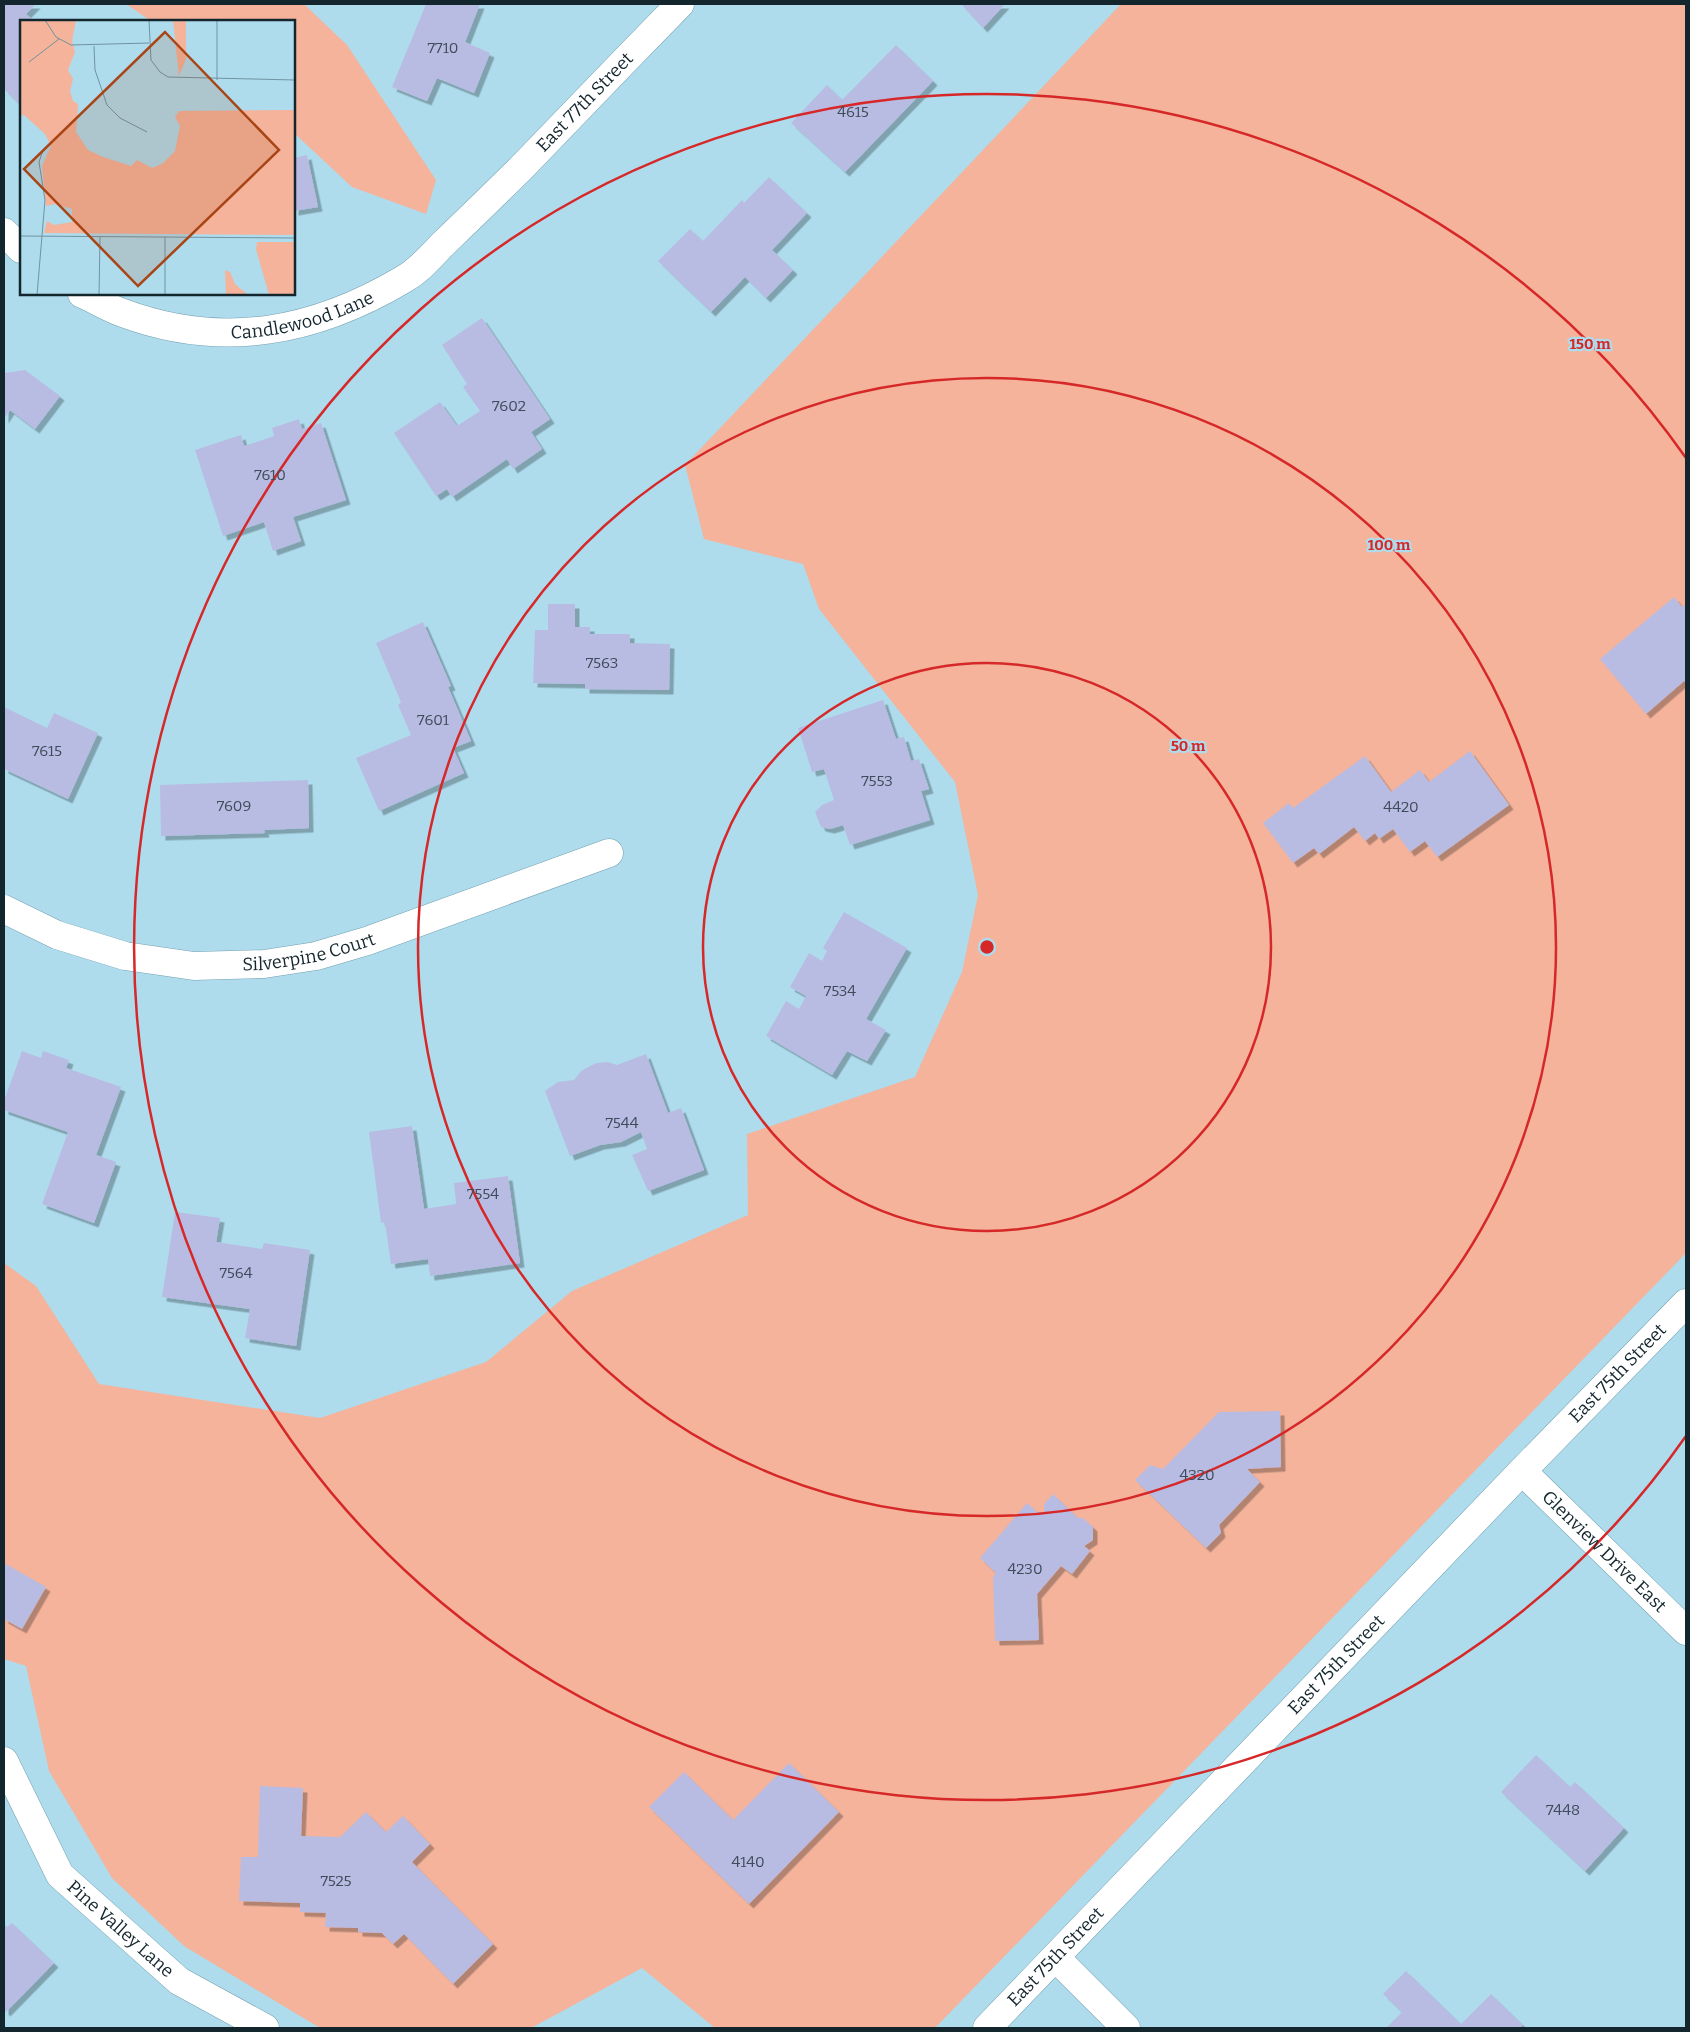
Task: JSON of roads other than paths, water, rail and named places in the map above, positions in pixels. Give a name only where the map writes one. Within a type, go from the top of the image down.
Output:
[{"type":"street","name":"East 77th Street","points":[[491,199],[680,4]]},
{"type":"street","name":"Candlewood Lane","points":[[84,295],[123,313],[156,324],[208,333],[260,332],[294,326],[360,304],[405,279],[491,199]]},
{"type":"street","points":[[4,232],[20,248]]},
{"type":"street","name":"Silverpine Court","points":[[4,909],[57,935],[125,956],[194,966],[264,964],[316,956],[367,941],[609,854]]},
{"type":"street","name":"East 75th Street","points":[[987,2028],[1686,1303]]},
{"type":"street","name":"Glenview Drive East","points":[[1522,1471],[1686,1631]]},
{"type":"street","name":"Pine Valley Lane","points":[[4,1761],[60,1875],[179,1981],[265,2028]]},
{"type":"street","points":[[1056,1958],[1126,2028]]}]
